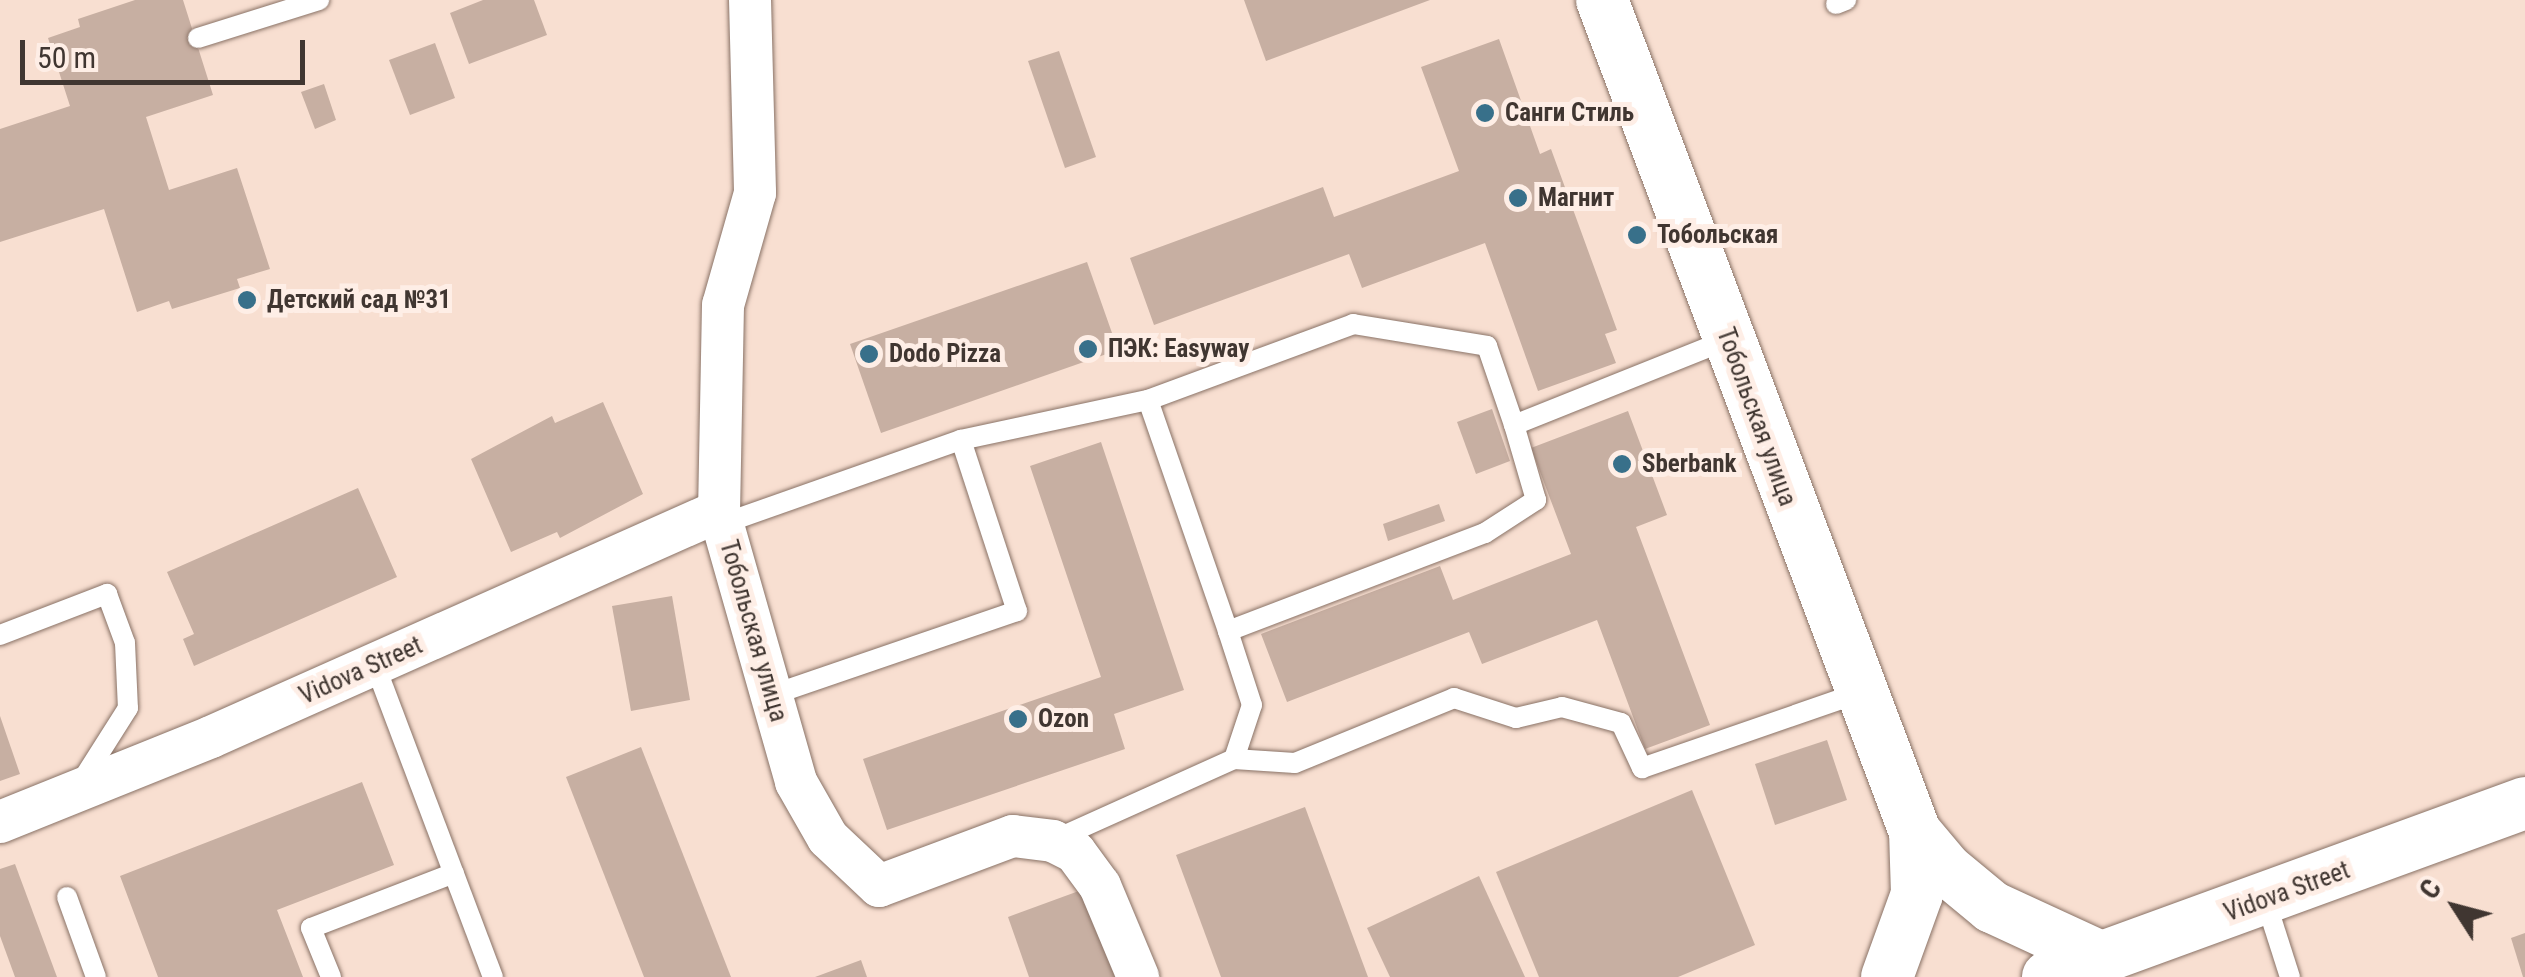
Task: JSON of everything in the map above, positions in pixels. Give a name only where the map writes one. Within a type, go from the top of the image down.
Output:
[{"type":"street","name":"Тобольская улица","points":[[750,0],[754,193],[723,305],[720,517],[796,782],[828,838],[879,886],[1013,836],[1053,841]]},
{"type":"street","name":"Тобольская улица","points":[[1602,0],[1859,693],[1915,832],[1946,869],[1992,907],[2100,957]]},
{"type":"street","name":"Vidova Street","points":[[0,822],[720,517]]},
{"type":"street","name":"Vidova Street","points":[[2048,977],[2266,902],[2525,803]]},
{"type":"street","name":"Тобольская улица","points":[[1887,977],[1918,894],[1915,832]]},
{"type":"street","points":[[1053,841],[1075,852],[1100,886],[1138,977]]},
{"type":"lane","points":[[198,38],[310,1]]},
{"type":"lane","points":[[720,517],[961,440],[1148,400],[1353,324],[1486,346],[1536,500],[1485,533],[1228,632]]},
{"type":"lane","points":[[1514,424],[1727,340]]},
{"type":"lane","points":[[1148,400],[1252,706],[1234,759]]},
{"type":"lane","points":[[772,695],[1017,611],[961,440]]},
{"type":"lane","points":[[0,635],[107,594],[125,643],[128,708],[74,792]]},
{"type":"lane","points":[[375,665],[493,977]]},
{"type":"lane","points":[[1053,841],[1234,759],[1295,763],[1454,698],[1516,718],[1562,707],[1620,723],[1642,768],[1859,693]]},
{"type":"lane","points":[[331,977],[312,928],[454,873]]},
{"type":"lane","points":[[68,897],[96,977]]},
{"type":"lane","points":[[2266,902],[2290,977]]},
{"type":"building","points":[[135,0],[183,0],[213,95],[146,117],[169,190],[237,168],[270,269],[237,279],[240,288],[172,309],[169,301],[137,312],[104,209],[0,242],[0,129],[70,106],[48,38],[80,27],[78,19]]},
{"type":"building","points":[[483,0],[534,0],[547,35],[469,64],[450,13]]},
{"type":"building","points":[[1244,0],[1430,0],[1266,61]]},
{"type":"building","points":[[1499,39],[1540,154],[1551,149],[1617,330],[1605,334],[1616,363],[1538,391],[1485,243],[1362,288],[1349,254],[1154,325],[1130,258],[1323,187],[1334,217],[1459,171],[1421,67]]},
{"type":"building","points":[[435,43],[455,98],[410,115],[389,60]]},
{"type":"building","points":[[1059,51],[1096,157],[1065,168],[1028,61]]},
{"type":"building","points":[[324,84],[336,120],[315,129],[301,92]]},
{"type":"building","points":[[1087,262],[1118,350],[881,433],[850,344]]},
{"type":"building","points":[[603,402],[643,494],[560,538],[557,532],[511,552],[471,459],[552,416],[555,423]]},
{"type":"building","points":[[1492,409],[1510,461],[1476,474],[1457,422]]},
{"type":"building","points":[[1628,411],[1667,515],[1636,527],[1710,725],[1645,749],[1597,620],[1482,664],[1469,632],[1287,702],[1261,634],[1440,566],[1453,600],[1571,554],[1531,448]]},
{"type":"building","points":[[1101,442],[1184,690],[1114,714],[1125,749],[887,830],[863,759],[1101,677],[1030,466]]},
{"type":"building","points":[[358,488],[397,577],[194,666],[183,639],[194,634],[167,572]]},
{"type":"building","points":[[1439,504],[1445,521],[1388,541],[1383,524]]},
{"type":"building","points":[[672,596],[690,700],[631,711],[612,606]]},
{"type":"building","points":[[0,716],[20,774],[0,781]]},
{"type":"building","points":[[1827,740],[1847,800],[1775,825],[1755,764]]},
{"type":"building","points":[[641,747],[731,977],[644,977],[566,777]]},
{"type":"building","points":[[362,782],[394,865],[277,910],[303,977],[158,977],[120,876]]},
{"type":"building","points":[[1692,790],[1755,945],[1678,977],[1539,977],[1496,872]]},
{"type":"building","points":[[1305,807],[1368,977],[1221,977],[1176,855]]},
{"type":"building","points":[[15,864],[57,977],[15,977],[0,936],[0,869]]},
{"type":"building","points":[[1479,876],[1525,977],[1390,977],[1367,928]]},
{"type":"building","points":[[1087,888],[1119,977],[1029,977],[1008,917]]},
{"type":"building","points":[[2525,933],[2525,977],[2523,977],[2511,938]]},
{"type":"building","points":[[861,960],[867,977],[815,977]]},
{"type":"place","name":"Санги Стиль","points":[[1485,113]]},
{"type":"place","name":"Магнит","points":[[1518,198]]},
{"type":"place","name":"Тобольская","points":[[1637,235]]},
{"type":"place","name":"Детский сад №31","points":[[247,300]]},
{"type":"place","name":"ПЭК: Easyway","points":[[1088,349]]},
{"type":"place","name":"Dodo Pizza","points":[[869,354]]},
{"type":"place","name":"Sberbank","points":[[1622,464]]},
{"type":"place","name":"Ozon","points":[[1018,719]]}]
